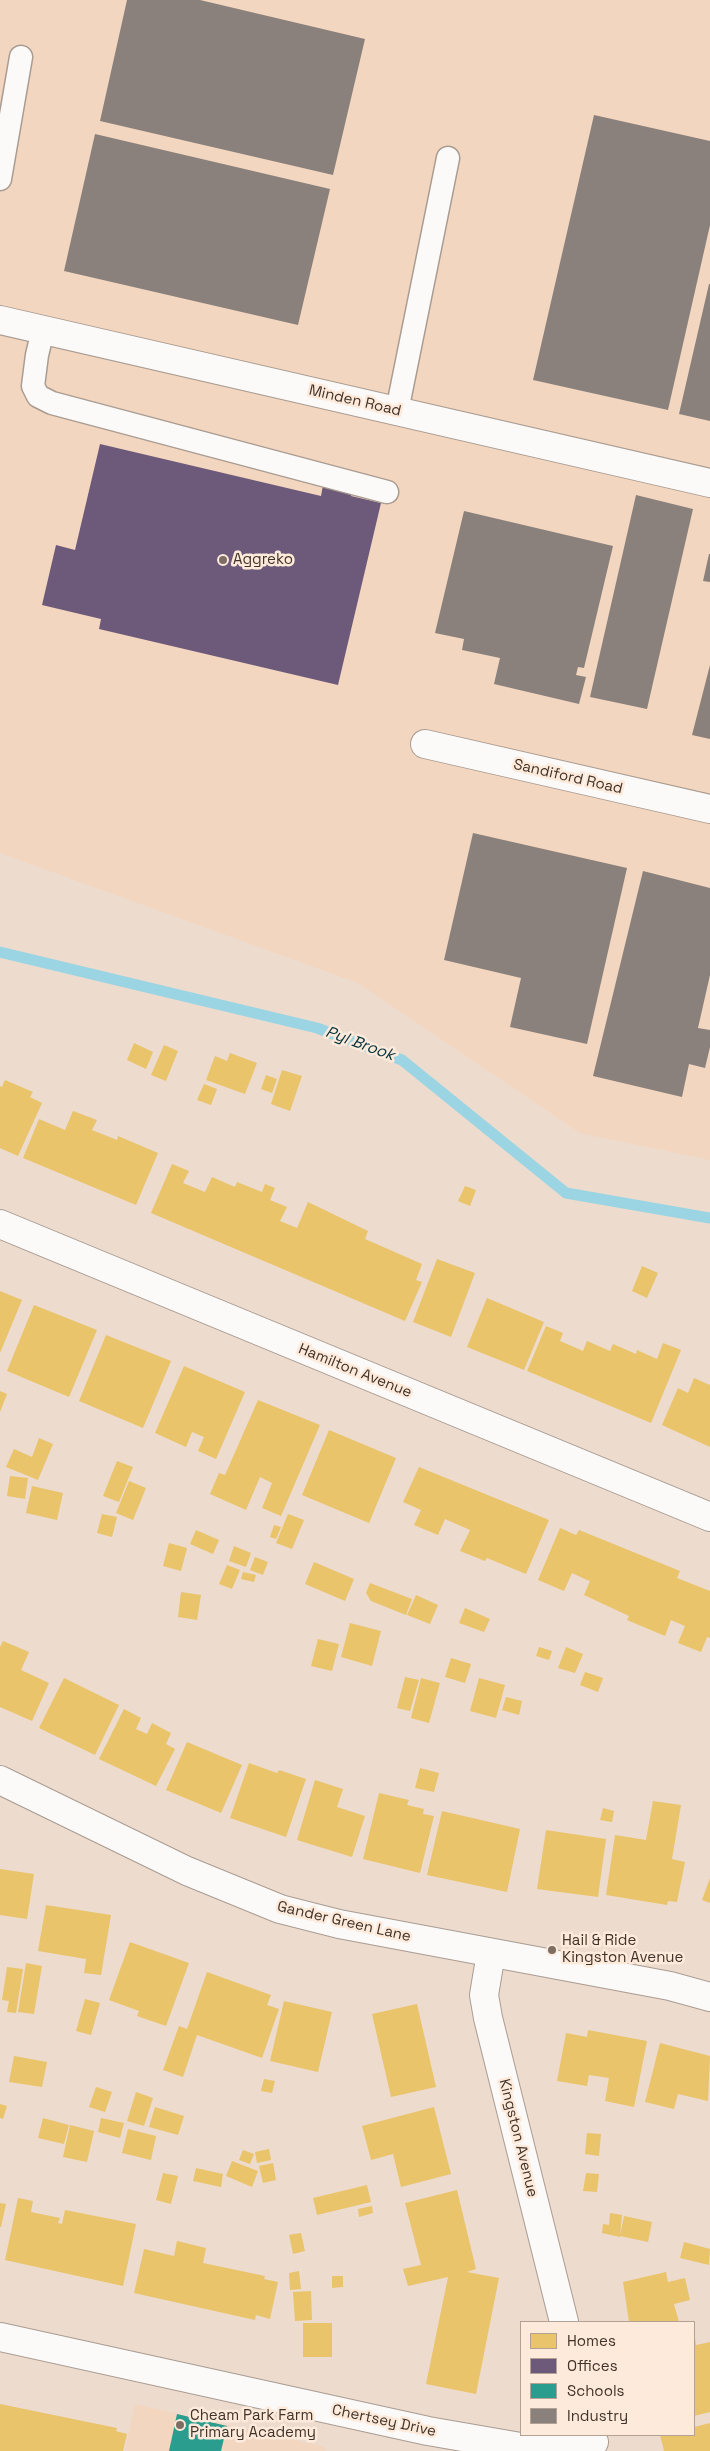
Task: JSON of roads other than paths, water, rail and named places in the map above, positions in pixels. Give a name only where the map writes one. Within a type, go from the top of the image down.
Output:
[{"type":"street","name":"Minden Road","points":[[0,320],[710,483]]},
{"type":"street","name":"Sandiford Road","points":[[425,744],[710,809]]},
{"type":"street","name":"Hamilton Avenue","points":[[0,1224],[710,1517]]},
{"type":"street","name":"Gander Green Lane","points":[[0,1780],[187,1871],[280,1909],[339,1924],[670,1986],[710,1997]]},
{"type":"street","name":"Kingston Avenue","points":[[491,1953],[484,1995],[488,2018],[564,2321]]},
{"type":"street","name":"Chertsey Drive","points":[[0,2337],[437,2432],[532,2449],[567,2450],[594,2443]]},
{"type":"lane","points":[[0,179],[20,57]]},
{"type":"lane","points":[[397,411],[448,158]]},
{"type":"lane","points":[[43,330],[32,386],[38,396],[52,403],[387,492]]},
{"type":"waterway","name":"Pyl Brook","points":[[0,952],[317,1028],[402,1060],[566,1193],[710,1218]]},
{"type":"place","name":"Aggreko","points":[[223,560]]},
{"type":"place","name":"Hail & Ride Kingston Avenue","points":[[552,1950]]},
{"type":"place","name":"Cheam Park Farm Primary Academy","points":[[180,2425]]}]
